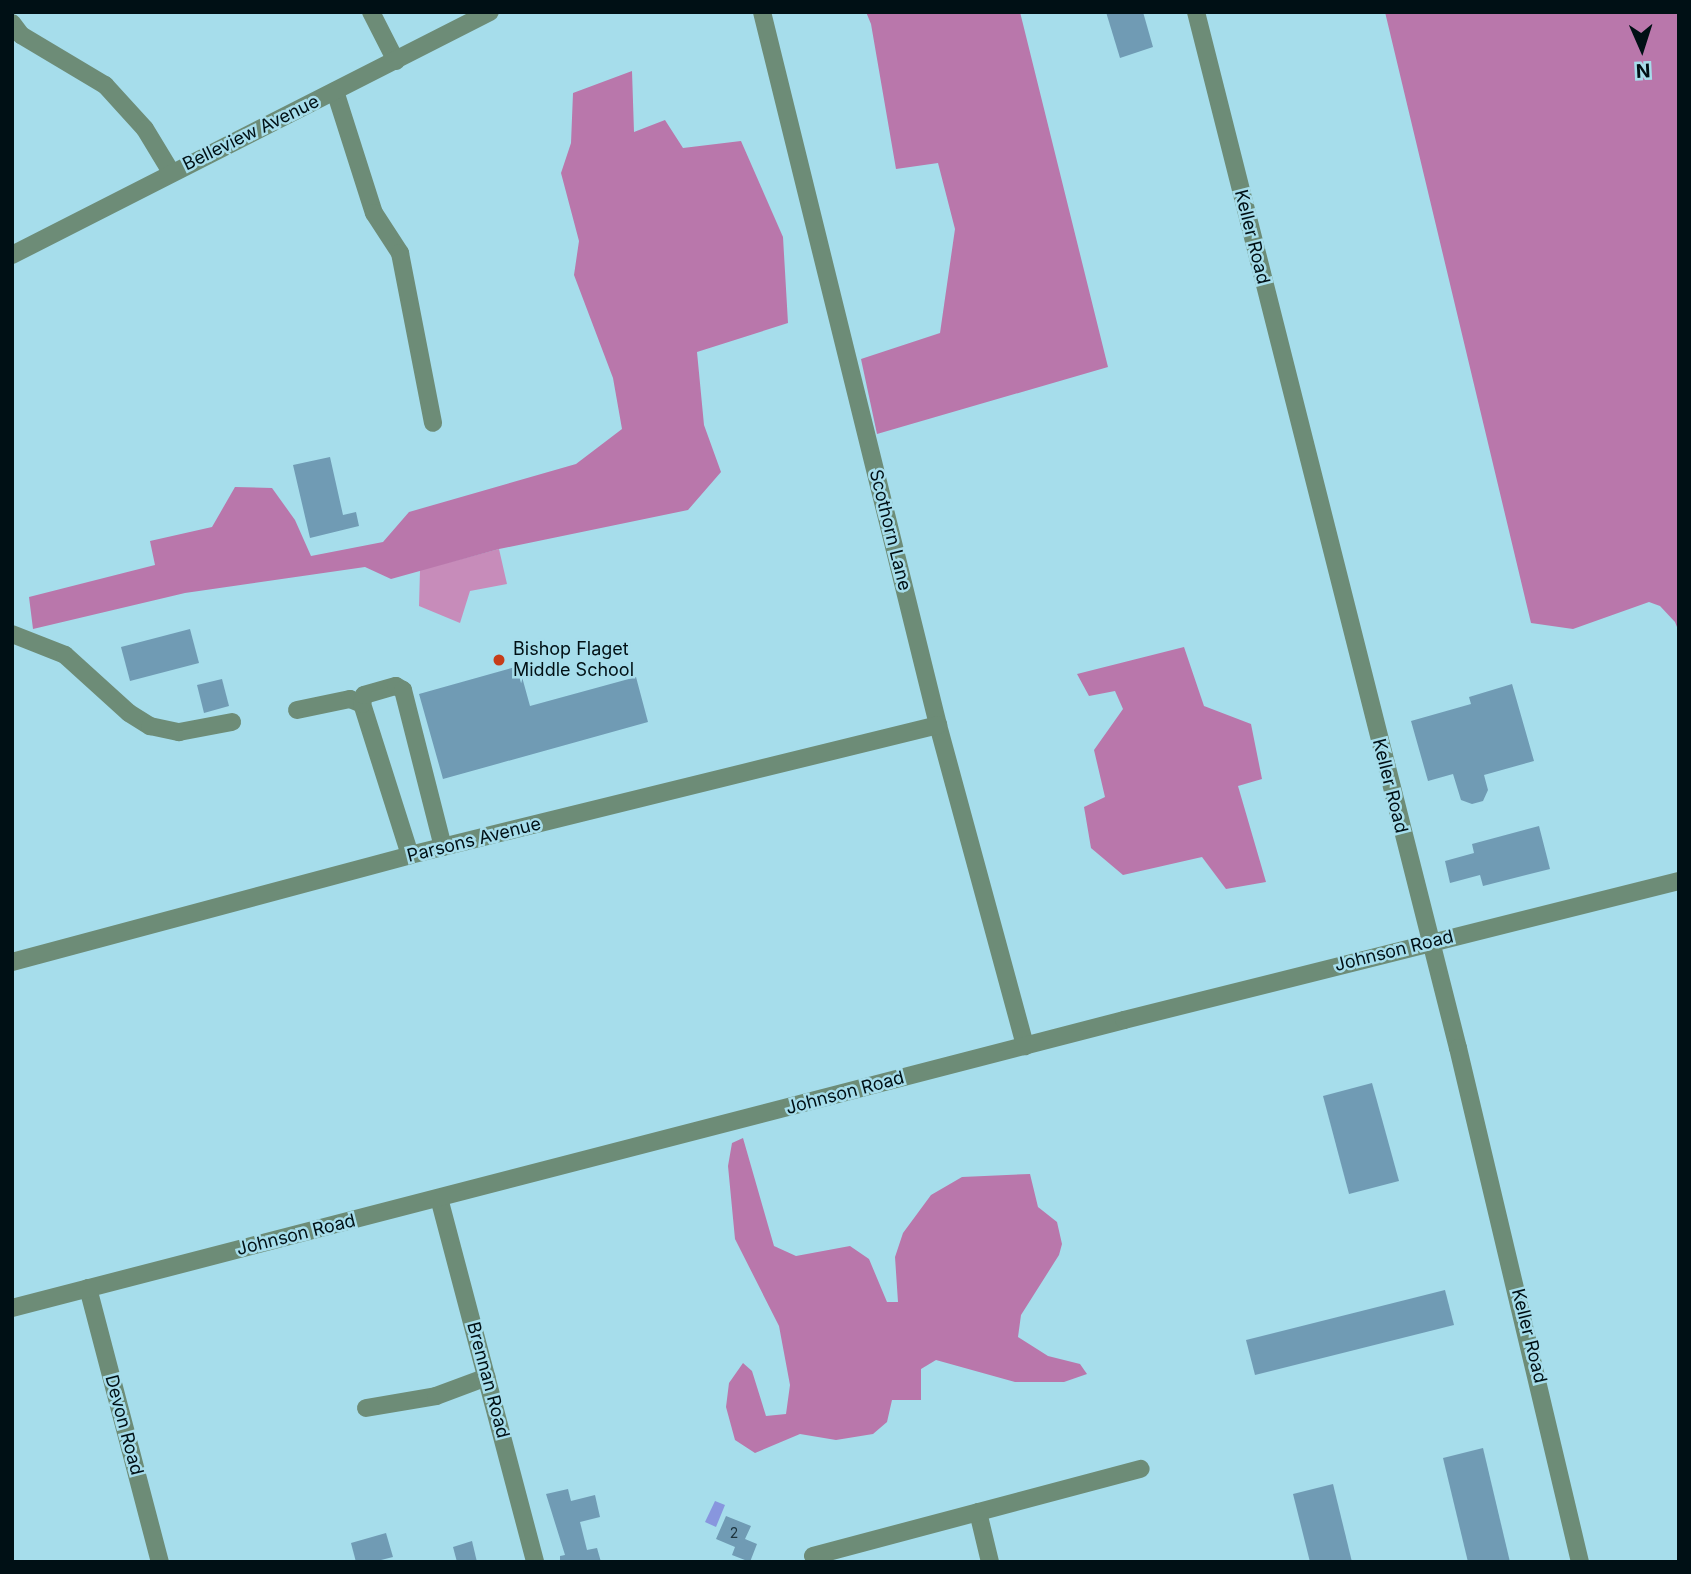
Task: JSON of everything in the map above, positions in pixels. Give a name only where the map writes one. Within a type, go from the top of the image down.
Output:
[{"type":"street","points":[[371,12],[396,61]]},
{"type":"street","name":"Belleview Avenue","points":[[12,255],[490,12]]},
{"type":"street","name":"Scothorn Lane","points":[[762,12],[937,726],[1025,1046]]},
{"type":"street","name":"Keller Road","points":[[1196,12],[1431,942],[1538,1376],[1580,1562]]},
{"type":"street","points":[[12,23],[21,34],[105,85],[145,129],[171,172]]},
{"type":"street","points":[[335,91],[374,214],[400,253],[433,423]]},
{"type":"street","points":[[12,635],[65,655],[130,713],[150,726],[179,732],[232,722]]},
{"type":"street","points":[[410,855],[362,704],[364,695],[396,686],[403,690],[443,847]]},
{"type":"street","points":[[297,710],[351,699],[362,704]]},
{"type":"street","name":"Parsons Avenue","points":[[12,962],[410,855],[937,726]]},
{"type":"street","name":"Johnson Road","points":[[12,1308],[1431,942],[1679,881]]},
{"type":"street","name":"Brennan Road","points":[[439,1198],[535,1562]]},
{"type":"street","name":"Devon Road","points":[[88,1288],[160,1562]]},
{"type":"street","points":[[366,1408],[436,1396],[487,1377]]},
{"type":"street","points":[[813,1556],[1142,1469]]},
{"type":"street","points":[[978,1512],[990,1562]]},
{"type":"shaded area","points":[[866,12],[1020,12],[1108,367],[877,434],[861,359],[940,333],[955,229],[938,163],[896,169],[871,24]]},
{"type":"shaded area","points":[[1385,12],[1679,12],[1679,632],[1675,622],[1660,606],[1649,602],[1573,629],[1531,623]]},
{"type":"shaded area","points":[[632,71],[634,132],[665,120],[683,148],[741,141],[783,237],[788,323],[697,352],[704,425],[721,472],[688,510],[499,549],[391,579],[365,567],[185,593],[33,629],[29,597],[155,565],[150,541],[212,527],[235,487],[272,488],[295,520],[311,556],[383,542],[409,512],[576,464],[622,429],[613,378],[574,275],[579,241],[561,173],[571,143],[573,93]]},
{"type":"shaded area","points":[[499,549],[507,584],[470,591],[460,623],[419,606],[420,570]]},
{"type":"shaded area","points":[[1184,647],[1204,706],[1251,724],[1262,779],[1238,786],[1266,882],[1226,889],[1202,857],[1123,875],[1091,848],[1084,807],[1105,797],[1094,750],[1123,709],[1115,691],[1089,696],[1077,674]]},
{"type":"shaded area","points":[[743,1138],[774,1246],[796,1256],[850,1246],[869,1259],[887,1302],[898,1302],[895,1257],[903,1233],[931,1195],[962,1177],[1030,1174],[1038,1207],[1057,1222],[1062,1244],[1059,1255],[1021,1315],[1018,1337],[1048,1356],[1080,1364],[1087,1374],[1064,1382],[1015,1382],[936,1360],[921,1369],[921,1400],[892,1400],[887,1422],[873,1434],[836,1440],[800,1434],[755,1453],[735,1440],[726,1407],[729,1383],[743,1363],[752,1371],[766,1416],[786,1414],[790,1385],[779,1326],[735,1239],[728,1166],[732,1143]]},
{"type":"water","points":[[715,1501],[725,1505],[716,1527],[705,1522]]},
{"type":"building","points":[[1106,12],[1143,12],[1153,47],[1120,58]]},
{"type":"building","points":[[330,457],[343,515],[356,512],[359,526],[310,538],[293,465]]},
{"type":"building","points":[[190,629],[199,663],[130,681],[121,647]]},
{"type":"building","points":[[519,666],[530,706],[636,677],[648,722],[443,779],[419,694]]},
{"type":"building","points":[[222,679],[229,706],[204,713],[197,685]]},
{"type":"building","points":[[1512,684],[1534,761],[1484,775],[1488,790],[1483,801],[1472,804],[1461,800],[1453,774],[1428,781],[1411,721],[1471,704],[1469,697]]},
{"type":"building","points":[[1539,826],[1550,869],[1483,886],[1480,875],[1450,883],[1445,861],[1474,853],[1472,844]]},
{"type":"building","points":[[1372,1083],[1399,1181],[1349,1194],[1323,1096]]},
{"type":"building","points":[[1445,1290],[1454,1325],[1255,1375],[1246,1340]]},
{"type":"building","points":[[1483,1448],[1510,1562],[1468,1562],[1443,1458]]},
{"type":"building","points":[[1333,1484],[1352,1562],[1310,1562],[1293,1494]]},
{"type":"building","points":[[568,1489],[571,1501],[595,1495],[600,1517],[580,1522],[587,1550],[597,1548],[601,1562],[560,1562],[560,1556],[565,1555],[546,1494]]},
{"type":"building","points":[[726,1516],[751,1526],[745,1539],[757,1544],[750,1562],[732,1555],[735,1547],[716,1539]]},
{"type":"building","points":[[386,1533],[393,1557],[373,1562],[356,1562],[351,1543]]},
{"type":"building","points":[[472,1541],[477,1562],[457,1562],[453,1547]]},
{"type":"place","name":"Bishop Flaget Middle School","points":[[499,660]]}]
